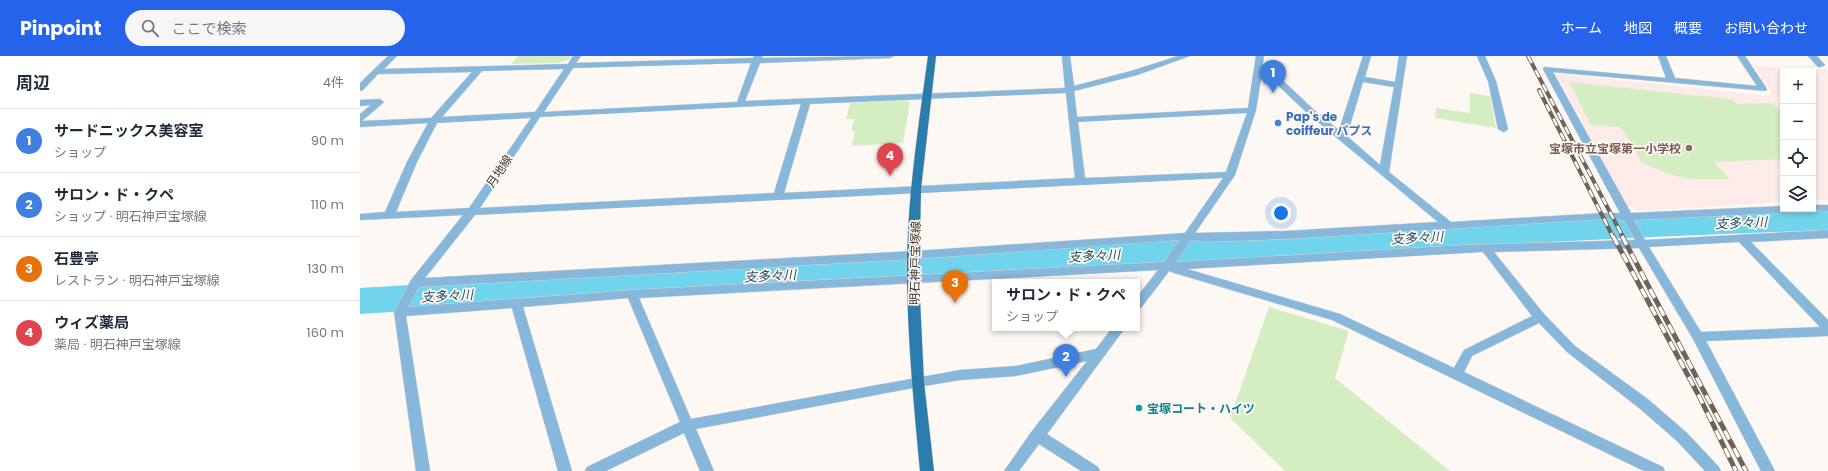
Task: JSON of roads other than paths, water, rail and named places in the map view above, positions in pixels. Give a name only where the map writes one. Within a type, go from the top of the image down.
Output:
[{"type":"main road","name":"明石神戸宝塚線","points":[[927,471],[918,382],[913,276],[916,190],[932,56]]},
{"type":"street","points":[[360,88],[394,56]]},
{"type":"street","name":"月地線","points":[[402,309],[414,285],[473,210],[577,56]]},
{"type":"street","points":[[376,72],[480,68],[569,67],[757,58],[890,56]]},
{"type":"street","points":[[1066,56],[1080,181]]},
{"type":"street","points":[[360,124],[740,104],[1070,90],[1134,73],[1186,56]]},
{"type":"street","points":[[1140,301],[1169,264],[1230,175],[1252,110],[1260,56]]},
{"type":"street","points":[[1342,137],[1367,56]]},
{"type":"street","points":[[1384,173],[1403,56]]},
{"type":"street","points":[[1481,56],[1492,81],[1503,129]]},
{"type":"street","points":[[1662,56],[1672,81]]},
{"type":"street","points":[[1741,56],[1764,89],[1547,69],[1628,218],[1698,337],[1768,471]]},
{"type":"street","points":[[1812,56],[1821,65]]},
{"type":"street","points":[[740,104],[757,58]]},
{"type":"street","points":[[389,215],[412,162],[434,120],[480,68]]},
{"type":"street","points":[[1258,69],[1270,73],[1310,111],[1448,225]]},
{"type":"street","points":[[1360,79],[1398,85]]},
{"type":"street","points":[[778,197],[806,101]]},
{"type":"street","points":[[360,103],[380,102],[360,119]]},
{"type":"street","points":[[1073,120],[1252,110]]},
{"type":"street","points":[[360,217],[473,210],[1230,175]]},
{"type":"street","points":[[1816,208],[1828,208]]},
{"type":"street","points":[[414,285],[914,257],[1187,238],[1255,236],[1604,216],[1628,218],[1780,210]]},
{"type":"street","points":[[423,471],[402,309],[516,303],[913,276],[1641,241],[1828,234]]},
{"type":"street","points":[[1741,238],[1828,330]]},
{"type":"street","points":[[1486,249],[1540,317],[1571,349],[1644,404],[1682,437],[1714,471]]},
{"type":"street","points":[[1169,264],[1336,317],[1644,468],[1658,471]]},
{"type":"street","points":[[632,294],[708,471]]},
{"type":"street","points":[[516,303],[565,471]]},
{"type":"street","points":[[1456,375],[1468,353],[1540,317]]},
{"type":"street","points":[[1698,337],[1828,330]]},
{"type":"street","points":[[1011,471],[1117,331]]},
{"type":"street","points":[[592,471],[687,425],[918,382],[960,376],[1016,371],[1100,353]]},
{"type":"street","points":[[1037,435],[1093,471]]},
{"type":"waterway","name":"支多々川","points":[[360,301],[1233,248],[1651,226],[1828,220]]},
{"type":"railway","points":[[1528,56],[1623,237]]},
{"type":"railway","points":[[1539,90],[1613,237]]},
{"type":"railway","points":[[1613,236],[1699,396],[1736,471]]},
{"type":"railway","points":[[1622,236],[1746,471]]},
{"type":"place","name":"サードニックス美容室","points":[[1273,93]]},
{"type":"place","name":"Pap's de coiffeur パプス","points":[[1278,123]]},
{"type":"place","name":"宝塚市立宝塚第一小学校","points":[[1689,148]]},
{"type":"place","name":"ウィズ薬局","points":[[890,176]]},
{"type":"place","name":"石豊亭","points":[[955,303]]},
{"type":"place","name":"サロン・ド・クペ","points":[[1066,377]]},
{"type":"place","name":"宝塚コート・ハイツ","points":[[1139,408]]}]
